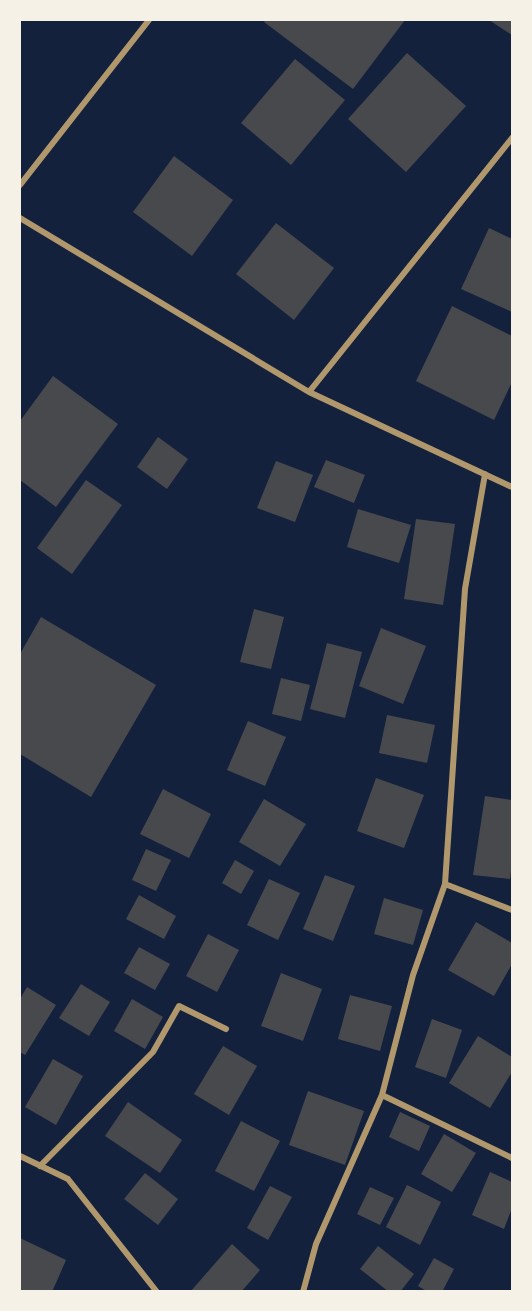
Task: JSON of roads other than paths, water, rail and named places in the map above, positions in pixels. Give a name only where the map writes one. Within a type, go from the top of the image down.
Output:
[{"type":"street","points":[[20,185],[149,20]]},
{"type":"street","points":[[309,392],[512,139]]},
{"type":"street","points":[[20,218],[309,392],[513,487]]},
{"type":"street","points":[[303,1292],[316,1244],[382,1095],[413,975],[444,884],[465,589],[485,474]]},
{"type":"street","points":[[444,884],[513,910]]},
{"type":"street","points":[[40,1166],[153,1052],[179,1006],[226,1029]]},
{"type":"street","points":[[382,1095],[513,1158]]},
{"type":"street","points":[[20,1156],[68,1179],[157,1292]]}]
